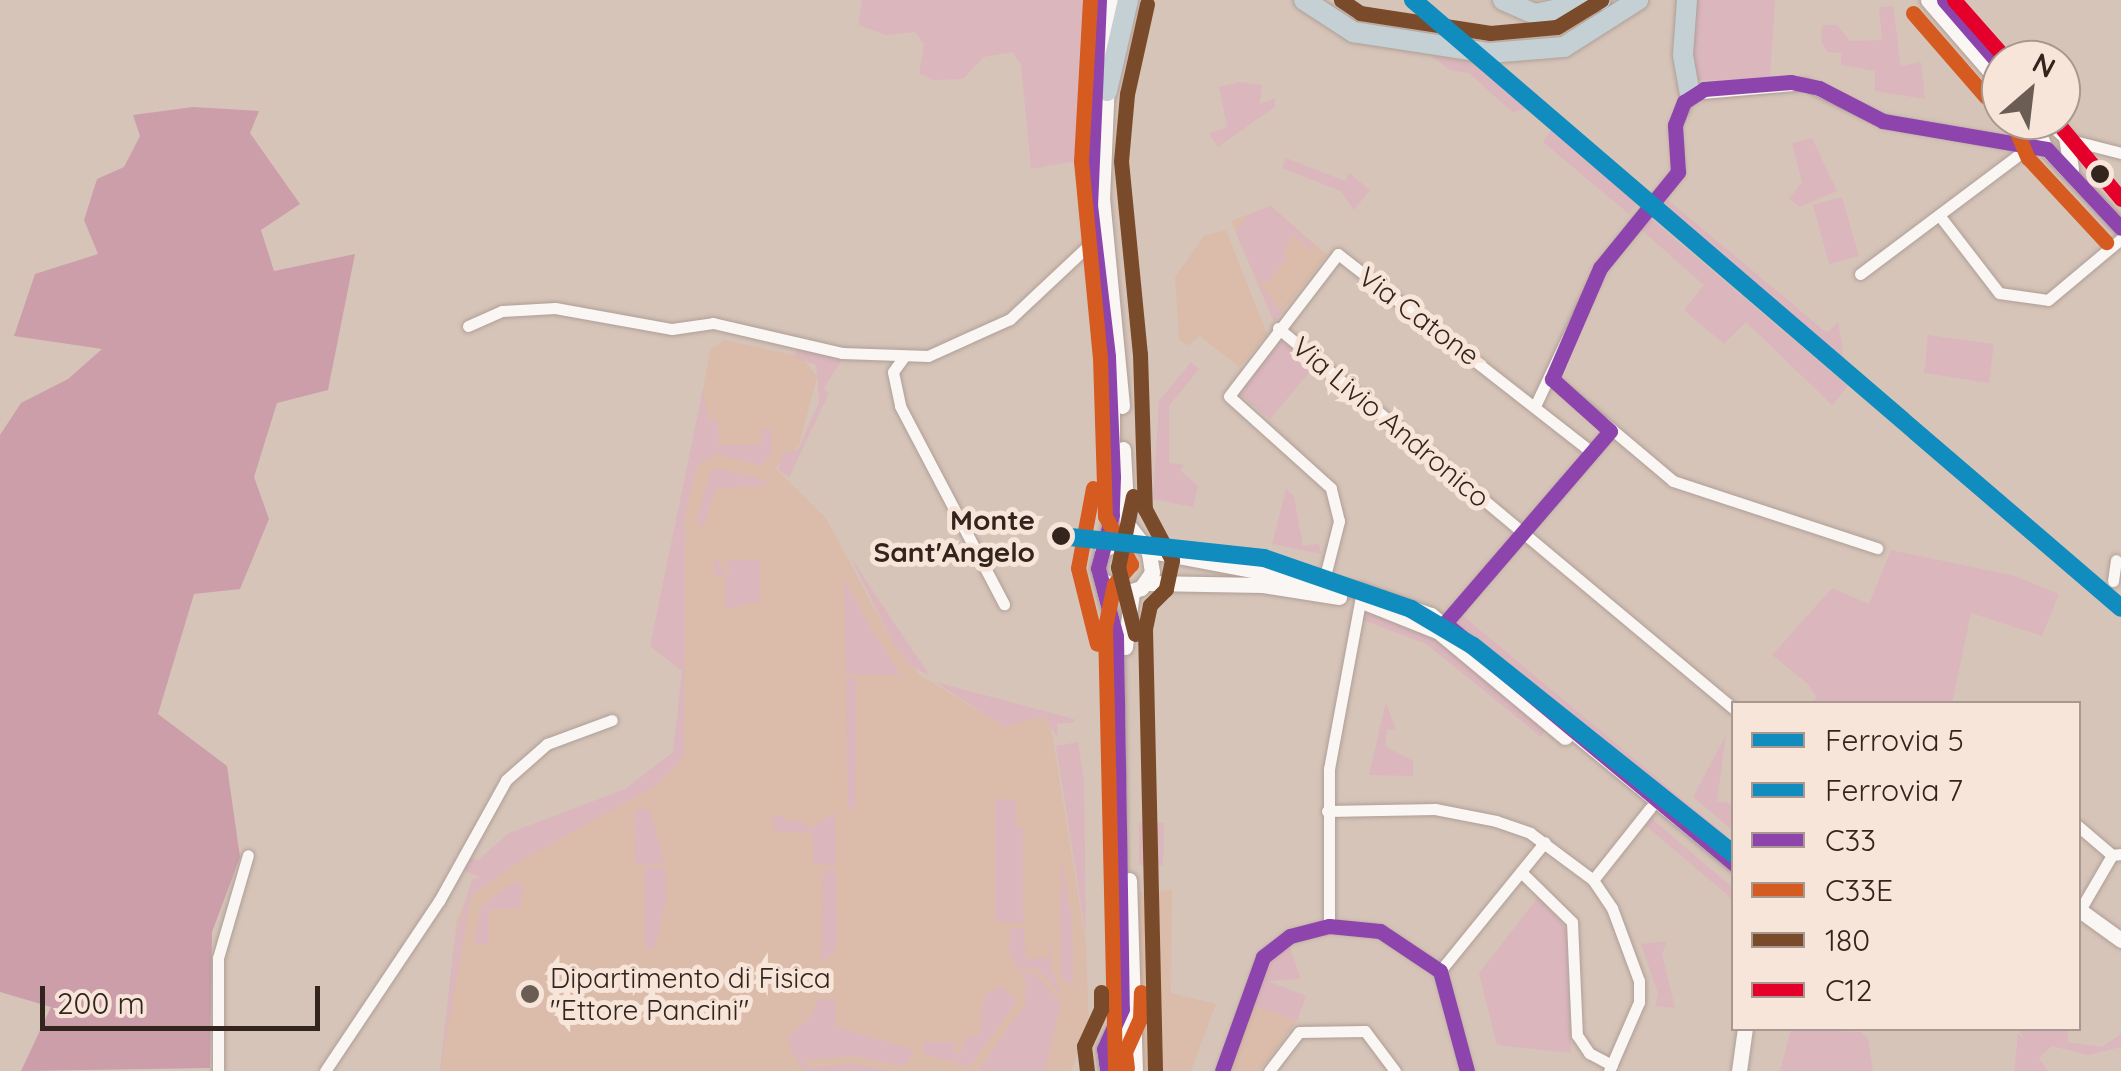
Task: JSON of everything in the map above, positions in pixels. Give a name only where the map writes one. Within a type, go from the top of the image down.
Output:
[{"type":"highway","points":[[1107,92],[1128,0]]},
{"type":"highway","points":[[1503,0],[1535,14],[1570,10],[1601,0]]},
{"type":"highway","points":[[1308,4],[1354,32],[1445,51],[1538,52],[1583,38],[1638,0]]},
{"type":"highway","points":[[1687,0],[1682,55],[1690,94]]},
{"type":"main road","points":[[1099,0],[1089,163],[1093,241],[1112,404],[1112,515],[1102,550],[1100,576],[1116,636],[1123,1025],[1135,1071]]},
{"type":"main road","points":[[1107,255],[1101,161],[1110,0]]},
{"type":"main road","points":[[1928,0],[1981,61]]},
{"type":"main road","points":[[1944,0],[1981,43]]},
{"type":"main road","points":[[2049,141],[2121,228]]},
{"type":"main road","points":[[1093,241],[1106,244],[1120,356],[1125,515],[1152,561],[1147,583]]},
{"type":"main road","points":[[1102,550],[1116,539],[1140,542],[1156,552],[1361,596],[1442,628],[1731,873]]},
{"type":"main road","points":[[1100,576],[1114,590],[1132,592],[1147,583],[1321,589]]},
{"type":"main road","points":[[1122,1071],[1125,627],[1132,592]]},
{"type":"main road","points":[[1653,804],[1731,862]]},
{"type":"main road","points":[[2081,911],[2121,940]]},
{"type":"main road","points":[[1107,1071],[1104,1049],[1123,1025]]},
{"type":"main road","points":[[1739,1071],[1745,1031]]},
{"type":"main road","points":[[1748,1071],[1754,1031]]},
{"type":"street","points":[[1536,404],[1552,379],[1600,268],[1678,172],[1675,125],[1690,94],[1804,84],[1883,122],[2049,141],[2121,154]]},
{"type":"street","points":[[1860,274],[1938,215],[2049,141]]},
{"type":"street","points":[[1938,215],[2000,294],[2048,300],[2121,238]]},
{"type":"street","points":[[468,326],[533,307],[672,330],[713,323],[812,348],[904,358],[946,352],[1010,319],[1093,241]]},
{"type":"street","name":"Via Catone","points":[[1321,589],[1339,521],[1331,488],[1229,396],[1338,254],[1536,404],[1592,452]]},
{"type":"street","name":"Via Livio Andronico","points":[[1278,328],[1731,706]]},
{"type":"street","points":[[904,358],[892,372],[900,406],[1004,604]]},
{"type":"street","points":[[1552,379],[1673,480],[1877,548]]},
{"type":"street","points":[[1442,628],[1610,431]]},
{"type":"street","points":[[2113,581],[2116,560]]},
{"type":"street","points":[[1329,926],[1327,812],[1331,751],[1361,596]]},
{"type":"street","points":[[324,1071],[439,901],[506,780],[548,744],[612,720]]},
{"type":"street","points":[[1593,880],[1653,804]]},
{"type":"street","points":[[1327,812],[1435,809],[1496,821],[1545,842],[1593,880],[1612,908],[1639,981],[1640,1002],[1610,1068],[1589,1053],[1576,1035],[1572,922],[1521,872]]},
{"type":"street","points":[[2081,828],[2117,854],[2081,907]]},
{"type":"street","points":[[1440,971],[1545,842]]},
{"type":"street","points":[[218,1071],[218,958],[248,855]]},
{"type":"street","points":[[1222,1071],[1263,956],[1290,936],[1329,926],[1380,931],[1440,971],[1467,1071]]},
{"type":"street","points":[[1269,1071],[1300,1032],[1365,1031],[1395,1071]]},
{"type":"shaded area","points":[[862,0],[1091,0],[1077,161],[1031,169],[1021,65],[1013,52],[984,57],[963,79],[933,80],[919,73],[924,44],[915,32],[886,35],[858,25]]},
{"type":"shaded area","points":[[1697,0],[1775,0],[1770,79],[1698,80],[1692,65]]},
{"type":"shaded area","points":[[1893,6],[1901,66],[1921,62],[1925,99],[1875,91],[1875,71],[1841,65],[1841,53],[1827,52],[1821,41],[1822,25],[1837,25],[1850,41],[1882,40],[1879,7]]},
{"type":"shaded area","points":[[1432,56],[1472,62],[1526,109],[1512,112],[1469,73],[1449,70]]},
{"type":"shaded area","points":[[1239,82],[1262,85],[1260,104],[1275,98],[1275,107],[1218,147],[1209,134],[1227,127],[1219,87]]},
{"type":"shaded area","points":[[193,107],[259,111],[250,133],[300,204],[261,230],[274,271],[355,254],[328,390],[277,403],[254,477],[269,519],[240,589],[194,594],[158,714],[227,766],[240,857],[212,932],[210,1068],[21,1071],[51,1007],[0,992],[0,435],[21,403],[68,379],[102,349],[14,336],[35,274],[98,254],[84,220],[97,179],[124,167],[140,136],[133,115]]},
{"type":"shaded area","points":[[1551,130],[1637,204],[1629,214],[1543,142]]},
{"type":"shaded area","points":[[1812,138],[1837,191],[1799,207],[1789,198],[1802,183],[1792,143]]},
{"type":"shaded area","points":[[1286,158],[1345,181],[1349,173],[1370,190],[1354,210],[1341,191],[1282,168]]},
{"type":"shaded area","points":[[1842,197],[1859,256],[1829,264],[1813,205]]},
{"type":"shaded area","points":[[1668,200],[1827,333],[1838,322],[1845,365],[1661,208]]},
{"type":"shaded area","points":[[1271,206],[1327,255],[1274,322],[1231,221]]},
{"type":"shaded area","points":[[1271,206],[1315,246],[1311,250],[1293,235],[1283,253],[1288,257],[1267,283],[1257,279],[1282,312],[1274,322],[1236,232],[1247,215]]},
{"type":"shaded area","points":[[1648,216],[1848,386],[1832,405],[1746,322],[1724,344],[1684,310],[1704,285],[1639,228]]},
{"type":"shaded area","points":[[1226,230],[1267,334],[1239,367],[1200,336],[1187,346],[1179,340],[1175,277],[1204,236]]},
{"type":"shaded area","points":[[1928,335],[1994,344],[1989,383],[1924,373]]},
{"type":"shaded area","points":[[725,340],[802,357],[817,377],[799,446],[775,468],[826,518],[893,643],[920,675],[991,718],[1049,715],[1086,942],[1089,1026],[1071,1071],[440,1071],[457,919],[473,885],[573,830],[674,753],[683,713],[680,522],[710,349]]},
{"type":"shaded area","points":[[1281,340],[1314,367],[1270,419],[1238,393]]},
{"type":"shaded area","points":[[797,349],[844,356],[824,388],[829,393],[789,478],[778,469],[784,453],[798,450],[819,402],[816,365],[794,357]]},
{"type":"shaded area","points":[[1191,362],[1199,369],[1169,406],[1169,463],[1184,465],[1180,470],[1198,486],[1193,507],[1153,499],[1159,401]]},
{"type":"shaded area","points":[[703,389],[708,419],[718,420],[719,445],[761,445],[762,429],[771,429],[772,453],[762,466],[716,454],[697,466],[685,517],[684,757],[655,786],[515,864],[471,897],[440,1071],[455,938],[472,879],[480,878],[464,870],[471,857],[478,860],[509,833],[625,789],[673,752],[682,671],[650,646]]},
{"type":"shaded area","points":[[712,468],[774,485],[716,488],[703,529],[697,519]]},
{"type":"shaded area","points":[[1286,489],[1294,496],[1303,546],[1319,544],[1321,554],[1272,544]]},
{"type":"shaded area","points":[[1891,550],[2015,576],[2059,594],[2042,636],[1971,613],[1952,701],[1813,701],[1816,697],[1807,683],[1772,655],[1832,588],[1869,604]]},
{"type":"shaded area","points":[[714,555],[726,575],[731,572],[724,561],[760,560],[760,601],[726,609],[725,576],[715,575]]},
{"type":"shaded area","points":[[850,556],[930,676],[909,665],[893,643]]},
{"type":"shaded area","points":[[844,578],[867,622],[901,675],[846,674]]},
{"type":"shaded area","points":[[1366,610],[1432,634],[1547,729],[1541,737],[1426,644],[1363,620]]},
{"type":"shaded area","points":[[1462,615],[1727,836],[1719,845],[1456,623]]},
{"type":"shaded area","points":[[846,678],[856,678],[855,809],[848,809]]},
{"type":"shaded area","points":[[935,682],[1075,722],[1057,724],[1058,738],[1044,716],[1005,727]]},
{"type":"shaded area","points":[[1386,702],[1396,730],[1387,729],[1385,746],[1413,761],[1413,776],[1369,775]]},
{"type":"shaded area","points":[[1726,735],[1717,801],[1731,804],[1731,829],[1693,797]]},
{"type":"shaded area","points":[[1078,742],[1084,780],[1086,936],[1056,746]]},
{"type":"shaded area","points":[[995,799],[1015,800],[1016,827],[1023,827],[1023,924],[995,921]]},
{"type":"shaded area","points":[[643,807],[651,812],[664,863],[635,864],[634,812]]},
{"type":"shaded area","points":[[835,812],[836,867],[814,863],[812,833],[776,832],[773,824],[773,815],[784,816],[786,822],[795,819],[811,828]]},
{"type":"shaded area","points":[[1650,817],[1731,886],[1731,898],[1644,824]]},
{"type":"shaded area","points":[[1139,823],[1164,823],[1163,866],[1139,865]]},
{"type":"shaded area","points":[[1061,854],[1072,922],[1073,983],[1064,983],[1060,969]]},
{"type":"shaded area","points":[[644,867],[665,867],[666,900],[655,948],[645,948]]},
{"type":"shaded area","points":[[823,870],[836,870],[837,947],[822,964]]},
{"type":"shaded area","points":[[513,882],[524,884],[520,908],[489,909],[489,944],[474,944],[481,907]]},
{"type":"shaded area","points":[[1172,890],[1171,993],[1216,1004],[1191,1071],[1141,1071],[1139,892]]},
{"type":"shaded area","points":[[1539,896],[1569,932],[1571,1053],[1497,1045],[1479,973]]},
{"type":"shaded area","points":[[1010,928],[1024,928],[1026,959],[1049,958],[1051,935],[1052,971],[1063,998],[1039,969],[1017,969],[1009,952]]},
{"type":"shaded area","points":[[1667,941],[1662,954],[1675,1008],[1655,1006],[1658,994],[1641,944]]},
{"type":"shaded area","points":[[1289,946],[1301,979],[1268,981],[1306,996],[1297,1021],[1252,1005],[1273,956]]},
{"type":"shaded area","points":[[1035,973],[1061,1002],[1045,1071],[978,1070],[1025,1004],[1026,981],[1019,974]]},
{"type":"shaded area","points":[[1002,986],[1017,1001],[970,1067],[923,1053],[923,1042],[955,1042],[955,1053],[961,1053],[965,1038],[979,1035],[985,995]]},
{"type":"shaded area","points":[[818,999],[835,999],[836,1027],[915,1050],[904,1067],[855,1056],[804,1060],[809,1068],[854,1064],[888,1071],[805,1071],[790,1051],[790,1035],[811,1017]]},
{"type":"shaded area","points":[[1252,1005],[1297,1021],[1259,1071],[1229,1071]]},
{"type":"shaded area","points":[[1790,1031],[1861,1032],[1868,1039],[1873,1071],[1780,1071]]},
{"type":"shaded area","points":[[2019,1031],[2069,1031],[2067,1042],[2102,1047],[2121,1034],[2121,1047],[2088,1055],[2052,1046],[2039,1058],[2048,1071],[2014,1071],[2018,1034],[2025,1040]]},
{"type":"rail line","name":"5","points":[[1413,0],[2121,608]]},
{"type":"rail line","name":"7","points":[[1061,536],[1264,558],[1411,609],[1473,646],[1731,852]]},
{"type":"transit line","name":"C33E","points":[[1090,0],[1081,161],[1100,357],[1105,516],[1131,564],[1114,584],[1105,627],[1115,1071]]},
{"type":"transit line","name":"C33","points":[[1099,0],[1090,205],[1108,357],[1113,477],[1112,515],[1098,568],[1116,636],[1122,1009],[1104,1049],[1107,1071]]},
{"type":"transit line","name":"180","points":[[1341,0],[1360,13],[1490,33],[1557,27],[1601,0]]},
{"type":"transit line","name":"C33","points":[[1944,0],[1981,43]]},
{"type":"transit line","name":"C12","points":[[1954,0],[1989,40]]},
{"type":"transit line","name":"180","points":[[1147,4],[1127,94],[1121,161],[1140,354],[1145,509],[1172,560],[1166,589],[1150,605],[1145,629],[1155,1071]]},
{"type":"transit line","name":"C33E","points":[[1913,13],[1981,91]]},
{"type":"transit line","name":"C33","points":[[1731,861],[1445,623],[1610,431],[1552,379],[1600,268],[1678,172],[1675,125],[1684,102],[1704,89],[1791,82],[1819,88],[1883,121],[2047,149],[2121,228]]},
{"type":"transit line","name":"C33E","points":[[2020,140],[2028,158],[2106,242]]},
{"type":"transit line","name":"C12","points":[[2072,140],[2121,199]]},
{"type":"transit line","name":"C33E","points":[[1093,488],[1078,568],[1097,644]]},
{"type":"transit line","name":"180","points":[[1133,496],[1118,567],[1135,634]]},
{"type":"transit line","name":"C33","points":[[1222,1071],[1263,957],[1290,936],[1329,926],[1380,931],[1440,971],[1467,1071]]},
{"type":"transit line","name":"180","points":[[1087,1071],[1084,1046],[1101,1009],[1101,992]]},
{"type":"transit line","name":"C33E","points":[[1127,1068],[1125,1052],[1140,1019],[1141,992]]},
{"type":"place","name":"Monte Sant'Angelo","points":[[1061,536]]},
{"type":"place","name":"Dipartimento di Fisica \"Ettore Pancini\"","points":[[530,994]]}]
